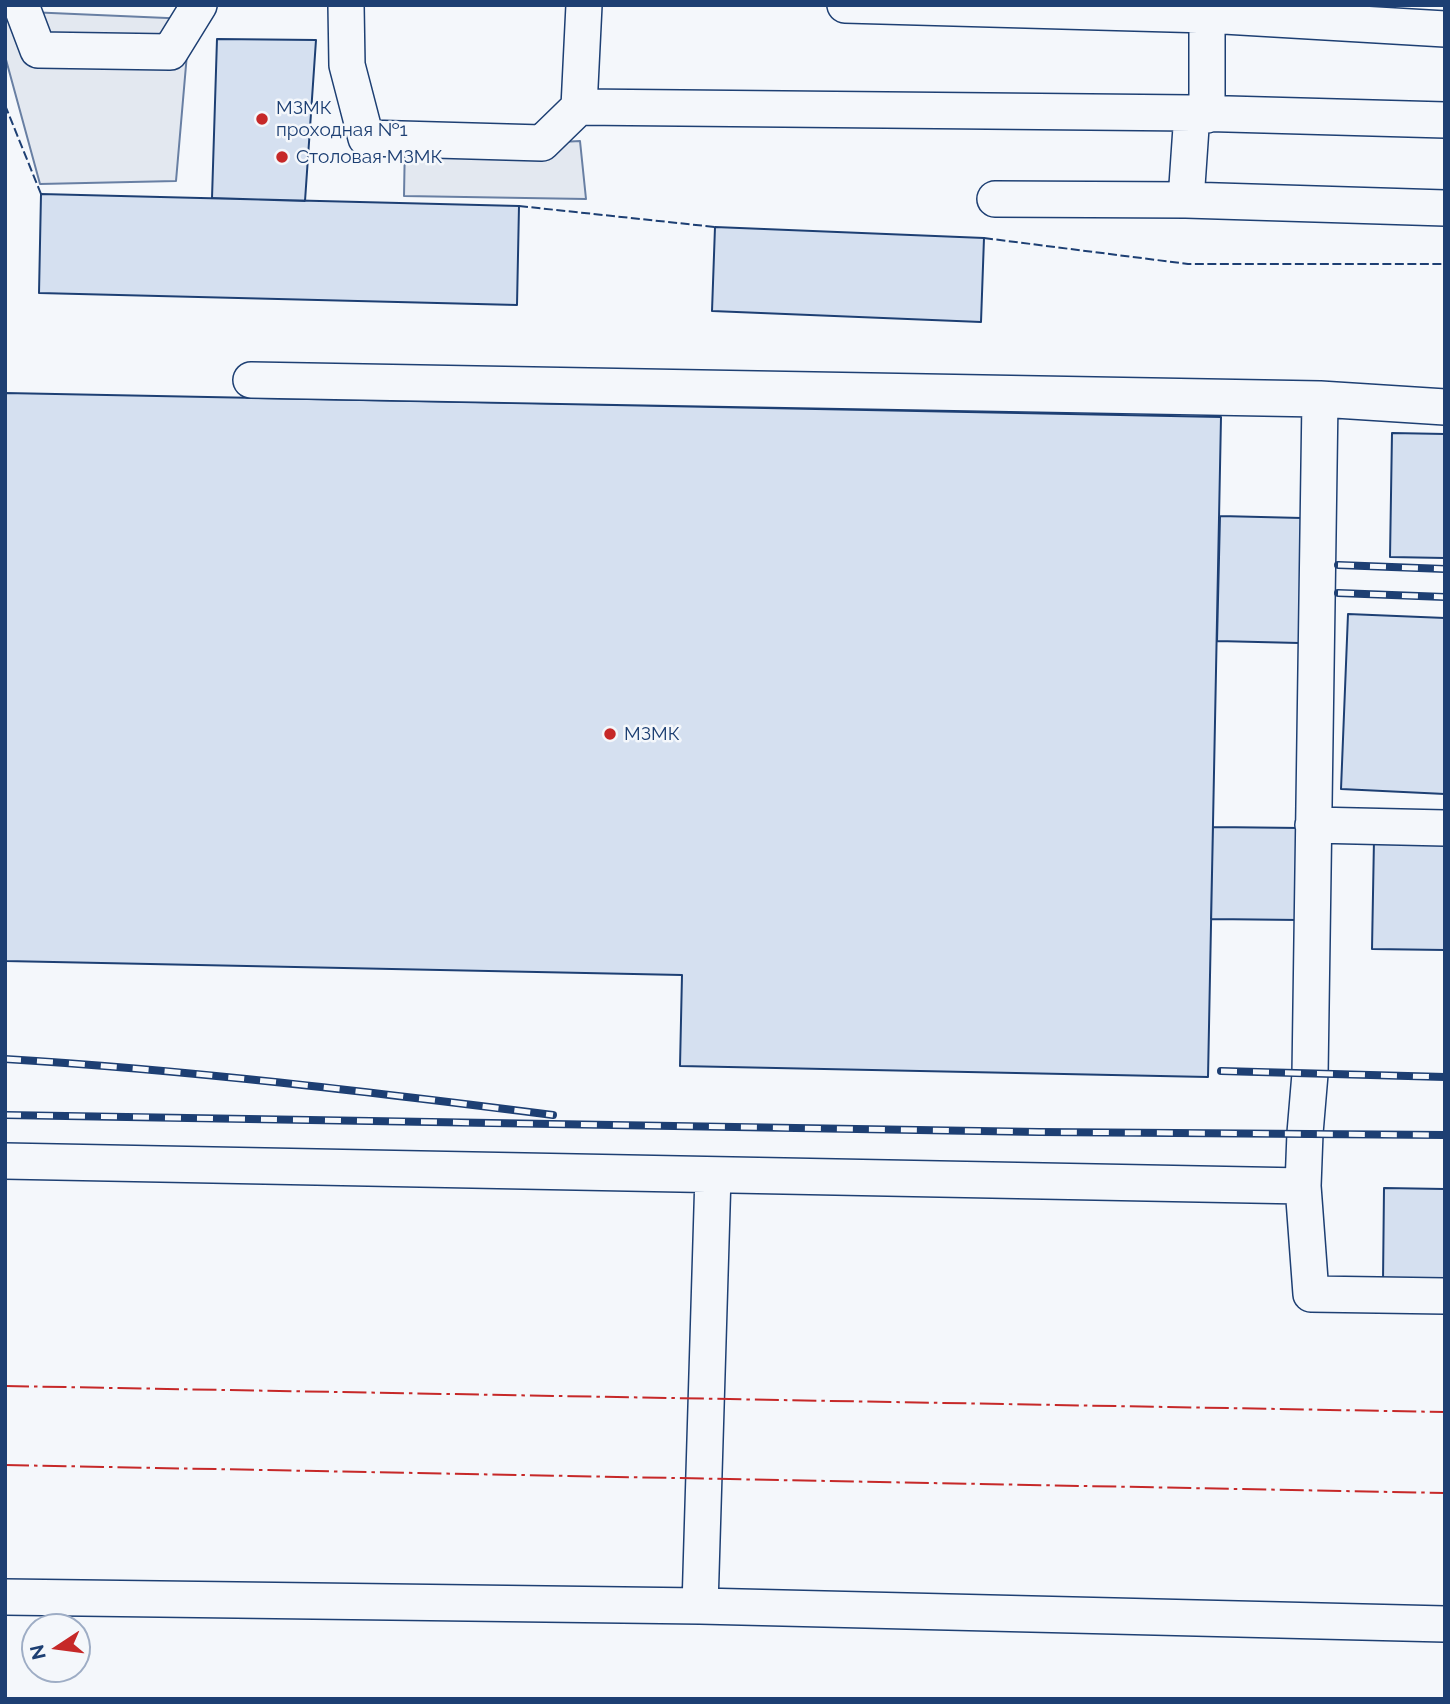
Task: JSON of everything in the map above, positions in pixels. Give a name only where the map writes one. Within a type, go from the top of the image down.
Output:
[{"type":"lane","points":[[21,5],[38,50],[170,52],[198,5]]},
{"type":"lane","points":[[346,5],[347,65],[366,138],[542,143],[579,107],[584,5]]},
{"type":"lane","points":[[845,5],[1207,15],[1445,29]]},
{"type":"lane","points":[[1186,200],[1199,114],[1207,15]]},
{"type":"lane","points":[[579,107],[1199,114],[1445,120]]},
{"type":"lane","points":[[995,199],[1186,200],[1445,208]]},
{"type":"lane","points":[[251,380],[1320,399],[1445,407]]},
{"type":"lane","points":[[1320,399],[1310,1074],[1303,1186],[1311,1294],[1445,1296]]},
{"type":"lane","points":[[1313,825],[1445,828]]},
{"type":"lane","points":[[5,1161],[1303,1186]]},
{"type":"lane","points":[[700,1606],[713,1175]]},
{"type":"lane","points":[[5,1597],[700,1606],[1445,1624]]},
{"type":"shaded area","points":[[5,11],[190,19],[176,181],[40,184],[5,56]]},
{"type":"shaded area","points":[[405,139],[542,143],[580,141],[586,199],[404,196]]},
{"type":"building","name":"МЗМК проходная №1","points":[[217,39],[316,40],[305,201],[212,198]]},
{"type":"building","points":[[41,194],[519,206],[517,305],[39,293]]},
{"type":"building","points":[[715,227],[984,238],[981,322],[712,311]]},
{"type":"building","name":"МЗМК","points":[[5,393],[1221,417],[1208,1077],[680,1066],[682,975],[5,961]]},
{"type":"building","points":[[1392,433],[1445,434],[1445,558],[1390,557]]},
{"type":"building","points":[[1220,516],[1302,518],[1299,643],[1217,641]]},
{"type":"building","points":[[1348,614],[1445,618],[1445,794],[1341,789]]},
{"type":"building","points":[[1213,827],[1301,828],[1299,920],[1211,919]]},
{"type":"building","points":[[1374,839],[1445,840],[1445,950],[1372,949]]},
{"type":"building","points":[[1384,1188],[1445,1189],[1445,1282],[1383,1281]]},
{"type":"railway","points":[[1338,565],[1445,569]]},
{"type":"railway","points":[[1338,593],[1445,597]]},
{"type":"railway","points":[[5,1059],[211,1075],[553,1115]]},
{"type":"railway","points":[[1221,1071],[1445,1077]]},
{"type":"railway","points":[[5,1115],[1039,1132],[1445,1135]]},
{"type":"fence","points":[[5,105],[41,194]]},
{"type":"fence","points":[[519,206],[715,227]]},
{"type":"fence","points":[[984,238],[1188,264],[1445,264]]},
{"type":"power","points":[[5,1386],[1445,1412]]},
{"type":"power","points":[[5,1465],[1445,1493]]},
{"type":"place","name":"МЗМК проходная №1","points":[[262,119]]},
{"type":"place","name":"Столовая МЗМК","points":[[282,157]]},
{"type":"place","name":"МЗМК","points":[[610,734]]}]
